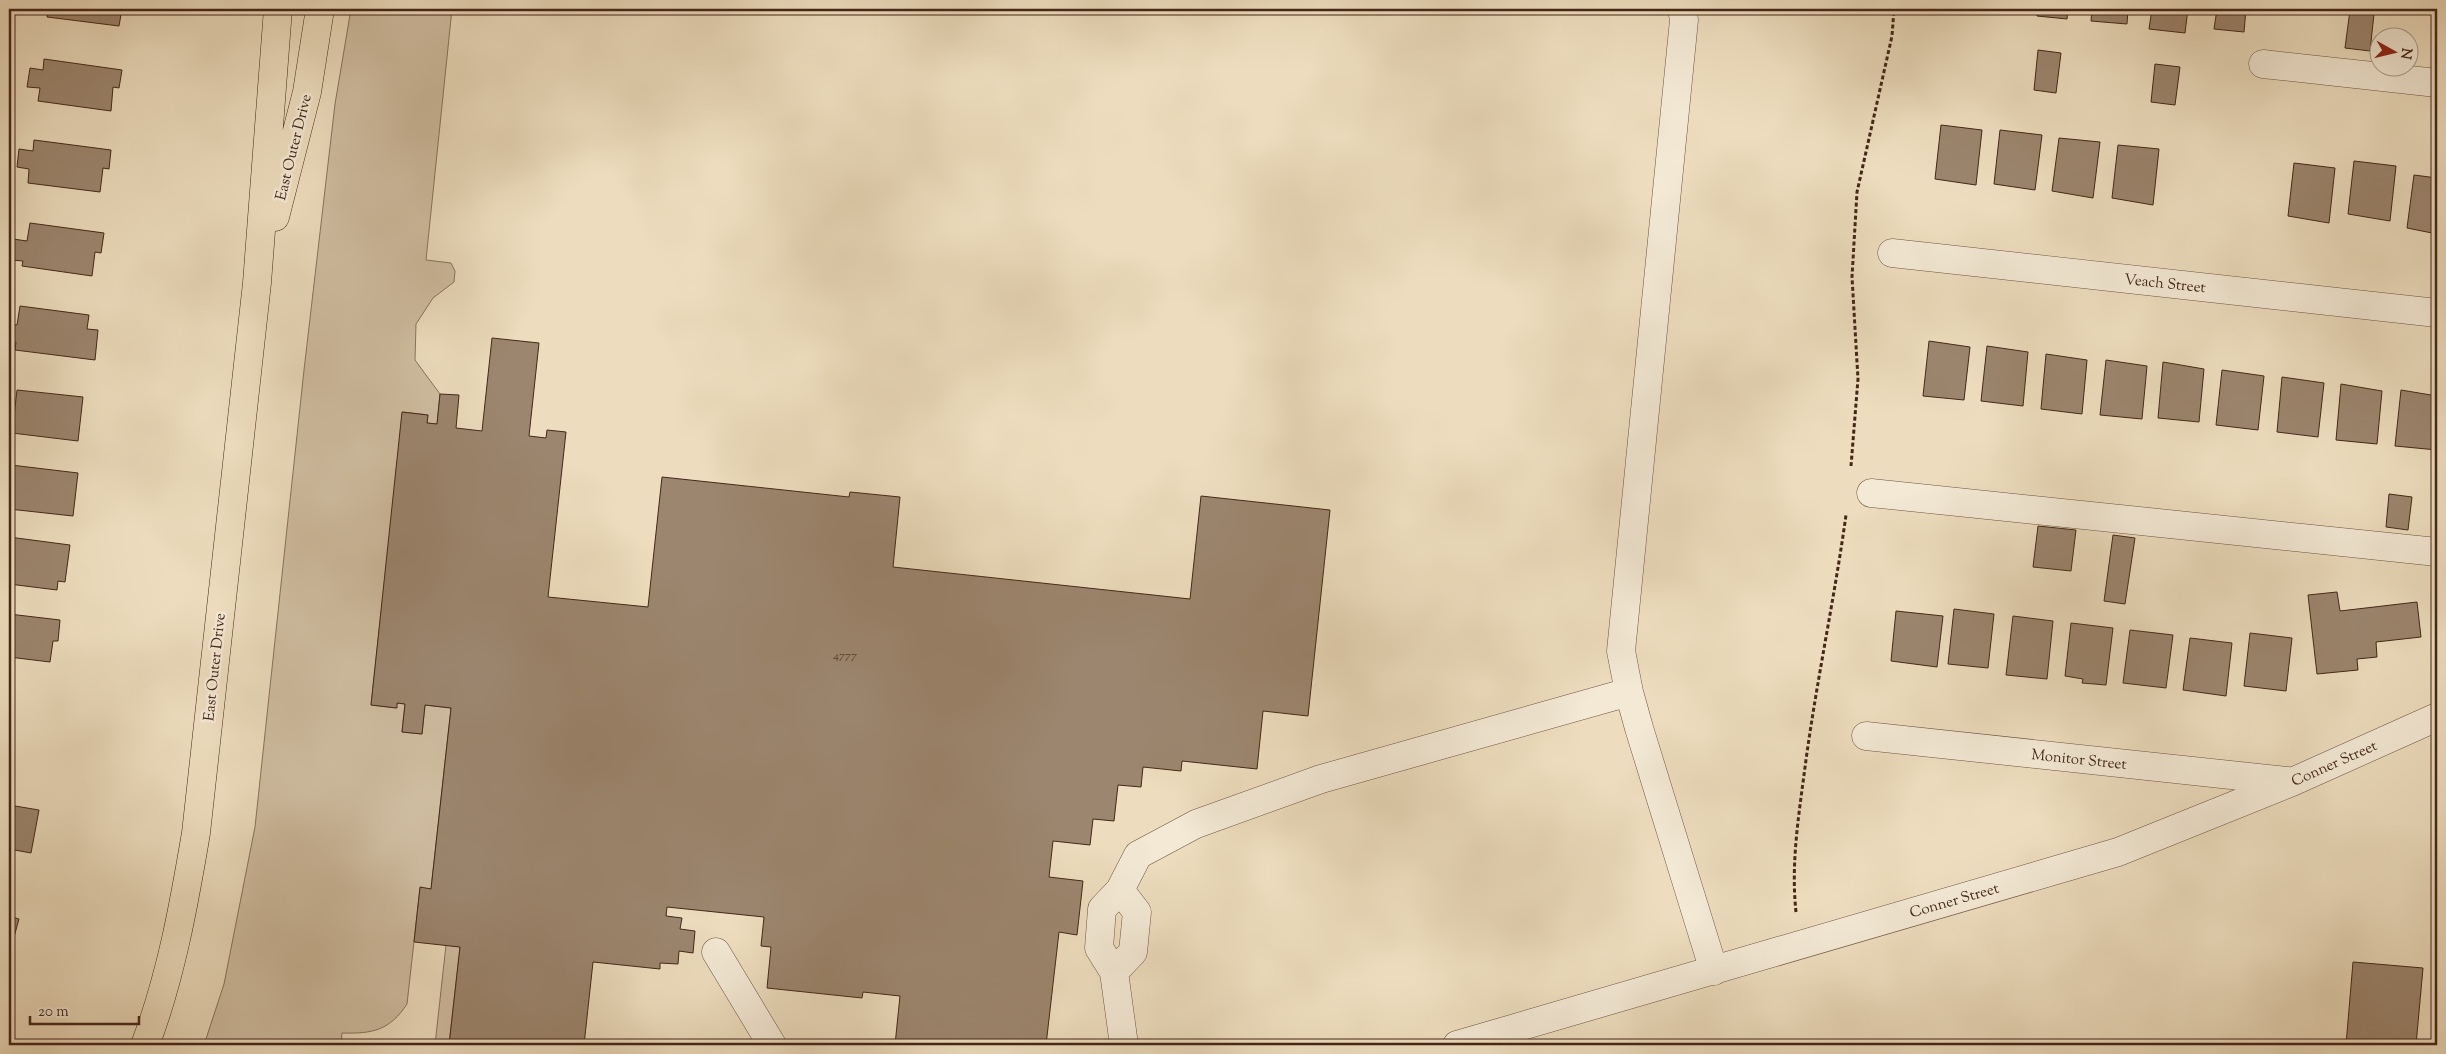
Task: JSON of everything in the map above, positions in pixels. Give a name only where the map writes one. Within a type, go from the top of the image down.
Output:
[{"type":"main road","name":"East Outer Drive","points":[[145,1045],[166,978],[186,896],[196,833],[257,283],[278,9]]},
{"type":"main road","name":"East Outer Drive","points":[[257,283],[307,92],[320,9]]},
{"type":"street","points":[[1682,9],[1684,20],[1621,651],[1629,692],[1714,971]]},
{"type":"street","points":[[2263,64],[2437,83]]},
{"type":"street","name":"Veach Street","points":[[1892,253],[2437,313]]},
{"type":"street","points":[[1871,493],[2437,552]]},
{"type":"street","points":[[1124,1045],[1114,972],[1099,948],[1102,909],[1120,890],[1138,855],[1196,824],[1321,779],[1629,692]]},
{"type":"street","name":"Conner Street","points":[[1457,1045],[2118,852],[2292,782],[2437,717]]},
{"type":"street","name":"Monitor Street","points":[[1866,736],[2292,782]]},
{"type":"street","points":[[716,952],[772,1045]]},
{"type":"path","points":[[1851,468],[1858,379],[1852,277],[1857,192],[1892,36],[1894,9]]},
{"type":"path","points":[[1795,903],[1795,842],[1814,699],[1835,591],[1847,507]]},
{"type":"shaded area","points":[[351,9],[452,9],[426,260],[451,263],[455,271],[454,282],[433,298],[416,324],[415,360],[440,394],[437,424],[427,423],[428,415],[403,412],[371,705],[396,708],[397,703],[405,704],[402,732],[422,734],[425,705],[451,708],[431,889],[420,888],[407,1004],[401,1013],[387,1025],[380,1029],[363,1033],[342,1033],[341,1045],[204,1045],[224,984],[255,827],[304,370],[335,104]]},
{"type":"shaded area","points":[[446,945],[460,947],[449,1045],[435,1045]]},
{"type":"building","points":[[48,9],[122,9],[119,26],[47,17]]},
{"type":"building","points":[[1970,9],[2006,9],[2006,12]]},
{"type":"building","points":[[2038,9],[2068,9],[2067,19],[2037,16]]},
{"type":"building","points":[[2092,9],[2128,9],[2127,24],[2091,21]]},
{"type":"building","points":[[2152,9],[2188,9],[2185,33],[2149,29]]},
{"type":"building","points":[[2217,9],[2246,9],[2244,32],[2214,29]]},
{"type":"building","points":[[2350,10],[2374,14],[2372,28],[2368,28],[2368,51],[2345,48]]},
{"type":"building","points":[[2038,50],[2061,53],[2056,93],[2034,90]]},
{"type":"building","points":[[44,59],[122,70],[119,88],[113,87],[111,111],[38,101],[40,88],[27,87],[30,68],[43,70]]},
{"type":"building","points":[[2155,64],[2180,67],[2175,105],[2151,102]]},
{"type":"building","points":[[1941,125],[1982,130],[1976,185],[1935,179]]},
{"type":"building","points":[[2000,130],[2042,135],[2035,190],[1994,184]]},
{"type":"building","points":[[2059,138],[2100,142],[2093,198],[2052,191]]},
{"type":"building","points":[[34,140],[111,150],[109,169],[103,168],[100,192],[28,183],[29,169],[17,167],[19,149],[33,151]]},
{"type":"building","points":[[2118,145],[2159,149],[2153,205],[2112,198]]},
{"type":"building","points":[[2354,161],[2396,166],[2390,221],[2348,214]]},
{"type":"building","points":[[2294,163],[2335,168],[2329,223],[2288,216]]},
{"type":"building","points":[[2414,175],[2437,178],[2437,234],[2407,228]]},
{"type":"building","points":[[30,223],[104,233],[101,253],[95,252],[92,276],[22,266],[23,261],[11,260],[13,239],[27,241]]},
{"type":"building","points":[[20,306],[89,315],[87,329],[98,330],[95,360],[15,350],[16,342],[9,341],[9,324],[17,325]]},
{"type":"building","points":[[492,338],[539,343],[529,436],[546,438],[547,430],[566,432],[548,597],[648,607],[662,477],[849,497],[850,492],[900,497],[893,567],[1190,599],[1201,496],[1330,510],[1308,716],[1263,711],[1257,769],[1182,761],[1181,771],[1143,767],[1141,787],[1118,785],[1114,821],[1093,819],[1090,845],[1053,841],[1049,877],[1083,881],[1077,935],[1059,932],[1046,1045],[895,1045],[900,996],[863,992],[862,998],[767,988],[771,947],[761,946],[764,917],[667,907],[666,916],[682,918],[680,929],[695,931],[693,953],[679,951],[678,964],[660,963],[660,969],[593,962],[584,1045],[449,1045],[460,947],[414,942],[420,887],[431,889],[451,708],[425,705],[422,734],[402,732],[405,704],[397,703],[397,708],[371,705],[402,412],[428,415],[427,423],[437,424],[440,394],[459,395],[456,428],[482,431]]},
{"type":"building","points":[[1929,341],[1970,347],[1964,400],[1923,396]]},
{"type":"building","points":[[1987,346],[2028,352],[2023,406],[1981,401]]},
{"type":"building","points":[[2046,354],[2087,360],[2082,414],[2041,409]]},
{"type":"building","points":[[2106,360],[2147,366],[2142,419],[2100,415]]},
{"type":"building","points":[[2163,362],[2204,369],[2199,422],[2158,418]]},
{"type":"building","points":[[2222,370],[2264,376],[2258,430],[2216,425]]},
{"type":"building","points":[[2282,377],[2324,383],[2318,437],[2277,432]]},
{"type":"building","points":[[2341,384],[2382,391],[2377,444],[2336,440]]},
{"type":"building","points":[[17,390],[83,397],[78,441],[12,433]]},
{"type":"building","points":[[2401,390],[2437,396],[2437,450],[2395,446]]},
{"type":"building","points":[[11,465],[78,473],[73,516],[9,509]]},
{"type":"building","points":[[2389,494],[2412,497],[2408,530],[2386,527]]},
{"type":"building","points":[[2038,526],[2076,530],[2071,571],[2033,567]]},
{"type":"building","points":[[2113,535],[2135,538],[2125,604],[2104,601]]},
{"type":"building","points":[[9,537],[70,545],[65,582],[58,581],[57,590],[9,584]]},
{"type":"building","points":[[2337,592],[2340,611],[2417,602],[2421,637],[2376,642],[2377,657],[2357,659],[2358,670],[2317,674],[2308,595]]},
{"type":"building","points":[[1954,609],[1994,614],[1988,668],[1948,664]]},
{"type":"building","points":[[1896,611],[1943,616],[1937,667],[1891,661]]},
{"type":"building","points":[[9,614],[60,620],[58,641],[53,641],[50,662],[9,657]]},
{"type":"building","points":[[2013,616],[2053,621],[2047,679],[2006,675]]},
{"type":"building","points":[[2071,623],[2113,628],[2106,685],[2082,683],[2083,679],[2065,676]]},
{"type":"building","points":[[2130,630],[2173,635],[2166,688],[2123,683]]},
{"type":"building","points":[[2250,633],[2292,638],[2286,691],[2244,686]]},
{"type":"building","points":[[2190,638],[2232,643],[2226,696],[2183,690]]},
{"type":"building","points":[[9,805],[39,810],[31,853],[9,849]]},
{"type":"building","points":[[9,916],[19,919],[9,955]]},
{"type":"building","points":[[2353,962],[2423,968],[2416,1045],[2346,1045]]}]
